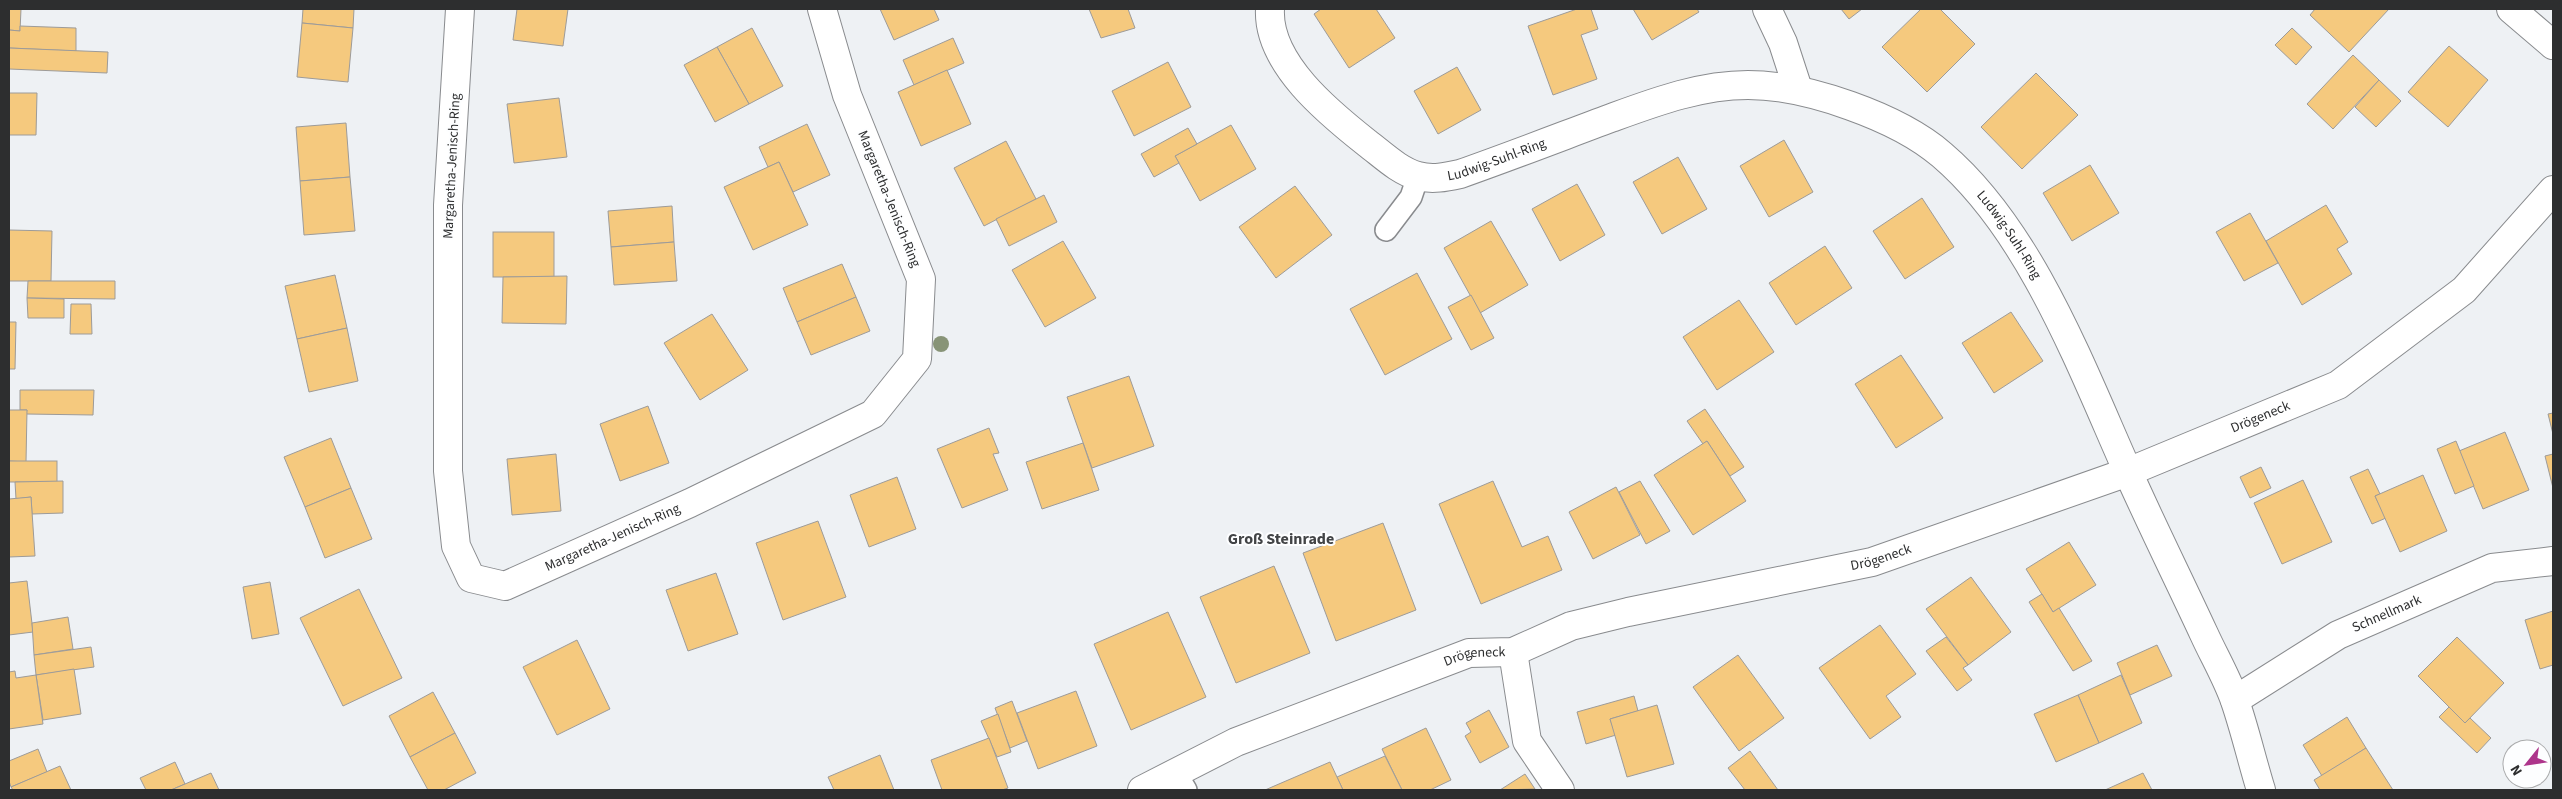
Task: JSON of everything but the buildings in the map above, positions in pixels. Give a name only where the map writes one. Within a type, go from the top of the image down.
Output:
[{"type":"street","name":"Margaretha-Jenisch-Ring","points":[[460,9],[448,205],[448,471],[456,546],[471,578],[505,586],[690,504],[873,414],[917,359],[921,279],[847,95],[822,9]]},
{"type":"street","name":"Ludwig-Suhl-Ring","points":[[1270,9],[1275,41],[1298,78],[1318,102],[1379,152],[1418,176],[1442,178],[1460,174],[1660,100],[1697,91],[1747,85],[1798,89],[1849,106],[1908,131],[1942,154],[1990,205],[2015,240],[2038,280],[2098,402],[2128,472]]},
{"type":"street","points":[[1767,9],[1783,43],[1798,89]]},
{"type":"street","points":[[2511,9],[2553,45]]},
{"type":"street","name":"Drögeneck","points":[[1142,790],[1181,782],[1236,742],[1469,653],[1513,652],[1571,626],[1590,621],[1872,562],[2128,472],[2338,385],[2464,290],[2553,190]]},
{"type":"street","points":[[2128,472],[2234,700],[2261,790]]},
{"type":"street","name":"Schnellmark","points":[[2234,700],[2338,635],[2492,568],[2553,561]]},
{"type":"street","points":[[1513,652],[1527,741],[1560,790]]},
{"type":"lane","points":[[1386,230],[1402,212],[1411,197],[1418,176]]},
{"type":"district","name":"Groß Steinrade","points":[[1281,539]]}]
